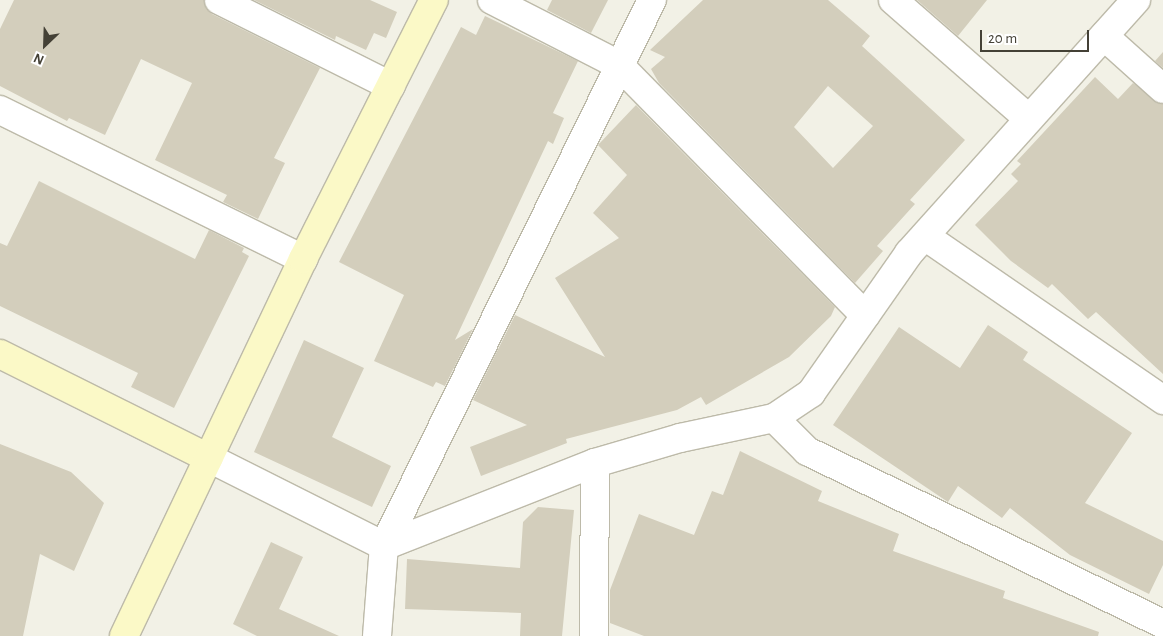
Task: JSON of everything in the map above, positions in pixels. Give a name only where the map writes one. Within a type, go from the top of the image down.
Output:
[{"type":"street","points":[[219,0],[391,86]]},
{"type":"street","points":[[124,636],[303,259],[434,0]]},
{"type":"street","points":[[492,0],[619,65],[865,315]]},
{"type":"street","points":[[378,636],[384,546],[652,0]]},
{"type":"street","points":[[893,0],[1028,118]]},
{"type":"street","points":[[0,354],[384,546],[595,463],[680,438],[774,418],[811,393],[865,315],[926,237],[1028,118],[1136,0]]},
{"type":"street","points":[[1104,36],[1163,89]]},
{"type":"street","points":[[0,110],[303,259]]},
{"type":"street","points":[[926,237],[1163,400]]},
{"type":"street","points":[[774,418],[807,451],[1163,624]]},
{"type":"street","points":[[594,636],[595,463]]},
{"type":"building","points":[[14,0],[204,0],[212,14],[320,68],[274,158],[285,163],[258,219],[223,202],[227,195],[155,160],[192,83],[141,59],[105,135],[69,118],[67,121],[0,86],[0,29]]},
{"type":"building","points":[[254,0],[370,0],[397,12],[386,38],[374,33],[366,50],[336,36],[335,40]]},
{"type":"building","points":[[552,0],[608,0],[591,33],[547,10]]},
{"type":"building","points":[[703,0],[828,0],[870,36],[862,46],[965,140],[910,200],[915,204],[877,246],[883,251],[855,283],[659,83],[651,69],[665,57],[650,50]],"holes":[[[828,86],[873,126],[833,168],[794,127]]]},
{"type":"building","points":[[917,0],[987,0],[958,36]]},
{"type":"building","points":[[485,16],[578,61],[553,113],[564,118],[553,144],[548,141],[455,340],[473,329],[445,386],[436,382],[433,387],[374,361],[404,295],[339,262],[461,27],[476,35]]},
{"type":"building","points":[[1163,52],[1163,68],[1155,61]]},
{"type":"building","points":[[1095,77],[1118,99],[1133,83],[1163,104],[1163,374],[1096,312],[1088,319],[1052,284],[1048,288],[1011,261],[975,225],[1018,181],[1011,174],[1021,164],[1017,161]]},
{"type":"building","points":[[636,105],[835,307],[831,316],[789,357],[706,405],[701,397],[677,410],[566,439],[567,443],[481,476],[470,447],[527,425],[473,400],[515,315],[605,357],[555,278],[619,238],[593,213],[627,175],[598,145]]},
{"type":"building","points":[[39,181],[195,259],[209,230],[244,248],[242,252],[249,256],[174,408],[131,387],[138,373],[0,306],[0,243],[7,246]]},
{"type":"building","points":[[988,325],[1028,352],[1023,360],[1132,433],[1085,503],[1163,541],[1163,565],[1149,594],[1070,555],[1010,508],[1002,518],[958,486],[948,502],[833,425],[899,327],[960,368]]},
{"type":"building","points":[[304,340],[364,368],[332,437],[391,466],[372,507],[254,452]]},
{"type":"building","points":[[0,444],[71,472],[104,503],[74,571],[40,554],[23,636],[0,636]]},
{"type":"building","points":[[740,451],[822,491],[818,501],[899,534],[893,551],[1005,591],[1003,598],[1099,632],[1098,636],[644,636],[610,623],[610,590],[639,514],[694,535],[712,491],[723,495]]},
{"type":"building","points":[[538,507],[574,510],[562,636],[520,636],[521,613],[405,609],[407,559],[520,568],[523,522]]},
{"type":"building","points":[[271,542],[303,557],[279,609],[339,636],[257,636],[233,624]]}]
